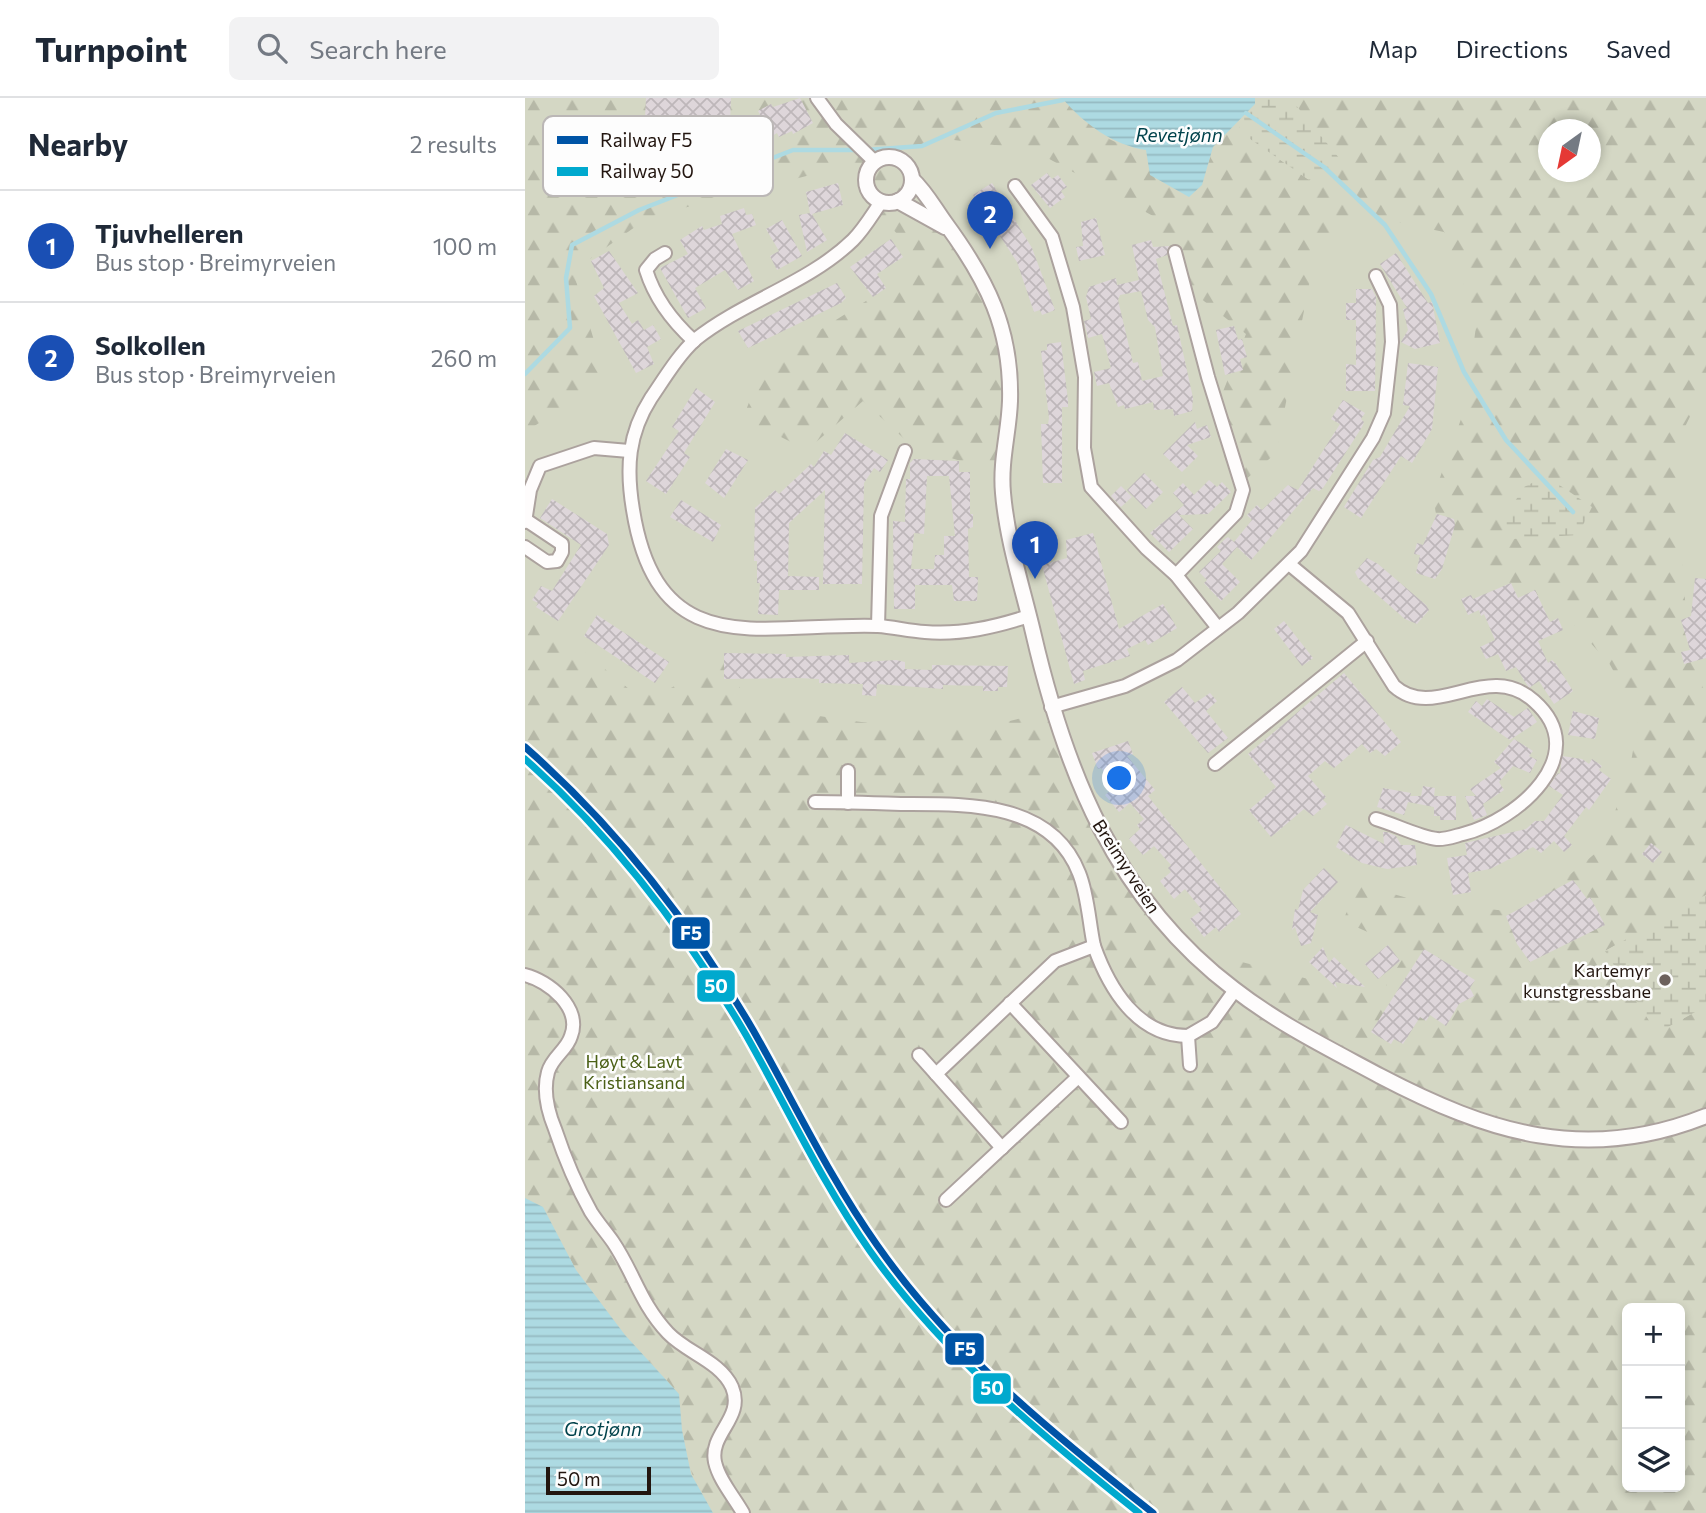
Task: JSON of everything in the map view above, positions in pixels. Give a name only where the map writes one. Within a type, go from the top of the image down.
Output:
[{"type":"street","points":[[817,98],[836,124],[874,161]]},
{"type":"street","points":[[888,156],[902,160],[912,179],[909,192],[898,201],[881,202],[870,193],[865,180],[874,161],[888,156]]},
{"type":"street","name":"Breimyrveien","points":[[912,179],[981,275],[998,313],[1010,385],[1003,449],[1003,494],[1010,540],[1051,707],[1079,785],[1121,864],[1163,922],[1235,990],[1315,1041],[1459,1114],[1510,1132],[1554,1139],[1609,1140],[1654,1133],[1706,1116]]},
{"type":"street","points":[[1015,186],[1052,237],[1073,307],[1085,377],[1084,438],[1091,487],[1146,548],[1176,575],[1218,628]]},
{"type":"street","name":"Breimyrveien","points":[[898,201],[949,229]]},
{"type":"street","points":[[881,202],[854,239],[829,260],[754,300],[694,341],[643,411],[629,451],[632,502],[641,548],[663,590],[691,612],[717,625],[748,631],[878,626],[926,632],[956,632],[999,625],[1029,616]]},
{"type":"street","points":[[1175,252],[1207,377],[1243,490],[1236,513],[1176,575]]},
{"type":"street","points":[[665,253],[646,270],[649,280],[669,316],[694,341]]},
{"type":"street","points":[[1051,707],[1139,680],[1177,660],[1218,628],[1289,564],[1328,511],[1382,422],[1392,342],[1390,305],[1376,276]]},
{"type":"street","points":[[525,547],[547,562],[557,561],[562,552],[562,544],[525,521],[530,490],[540,466],[594,448],[629,451]]},
{"type":"street","points":[[878,626],[881,516],[905,451]]},
{"type":"street","points":[[1289,564],[1348,613],[1394,686],[1402,693],[1431,699],[1493,685],[1510,687],[1533,700],[1544,712],[1554,740],[1553,765],[1543,784],[1510,813],[1481,828],[1437,840],[1376,819]]},
{"type":"street","points":[[1215,764],[1367,641]]},
{"type":"street","points":[[848,771],[849,803]]},
{"type":"street","points":[[815,802],[972,805],[1005,811],[1037,824],[1064,847],[1079,872],[1094,947],[1107,980],[1126,1006],[1158,1030],[1188,1036],[1212,1022],[1235,990]]},
{"type":"street","points":[[936,1074],[1055,961],[1094,947]]},
{"type":"street","points":[[525,975],[554,989],[562,998],[571,1019],[572,1035],[547,1073],[547,1096],[556,1133],[590,1209],[613,1242],[647,1307],[675,1339],[715,1366],[731,1387],[736,1399],[734,1413],[716,1445],[715,1462],[743,1513]]},
{"type":"street","points":[[1010,1003],[1121,1122]]},
{"type":"street","points":[[1188,1036],[1191,1065]]},
{"type":"street","points":[[919,1055],[1002,1148]]},
{"type":"street","points":[[946,1200],[1078,1077]]},
{"type":"green space","name":"Høyt & Lavt Kristiansand","points":[[525,98],[1706,98],[1706,1513],[525,1513]]},
{"type":"green space","name":"Høyt & Lavt Kristiansand","points":[[525,98],[1062,98],[1109,139],[1126,147],[1146,150],[1202,185],[1213,147],[1238,123],[1243,134],[1309,180],[1343,165],[1290,98],[1706,98],[1706,384],[1680,437],[1680,517],[1685,600],[1700,679],[1706,696],[1706,895],[1605,951],[1657,1033],[1706,1006],[1706,1513],[713,1513],[692,1474],[682,1430],[679,1394],[625,1335],[576,1270],[543,1207],[525,1198],[525,603],[629,689],[658,695],[726,658],[748,705],[861,722],[940,728],[1015,720],[1050,708],[1106,843],[1187,948],[1379,997],[1408,950],[1343,921],[1358,884],[1418,901],[1524,913],[1604,846],[1631,762],[1639,716],[1609,663],[1551,600],[1503,582],[1439,531],[1433,497],[1465,408],[1477,319],[1444,232],[1354,213],[1314,260],[1276,453],[1235,489],[1215,427],[1222,394],[1246,334],[1195,294],[1153,216],[1033,150],[938,138],[906,161],[997,308],[1010,384],[1003,474],[912,446],[863,401],[807,450],[743,418],[763,366],[923,265],[841,167],[773,185],[773,116],[543,116],[543,196],[730,196],[649,217],[573,271],[606,380],[525,432]]},
{"type":"green space","points":[[1255,98],[1290,98],[1344,164],[1309,180],[1243,134],[1238,123],[1255,104]]},
{"type":"green space","points":[[1546,476],[1592,507],[1578,535],[1512,539],[1502,522],[1524,487]]},
{"type":"green space","name":"Kartemyr kunstgressbane","points":[[1706,895],[1706,1006],[1657,1033],[1605,951]]},
{"type":"water","name":"Revetjønn","points":[[1062,98],[1255,98],[1255,104],[1213,147],[1202,185],[1189,197],[1150,175],[1146,150],[1122,143],[1100,132]]},
{"type":"water","name":"Grotjønn","points":[[525,1198],[543,1207],[576,1270],[625,1335],[679,1394],[682,1430],[691,1474],[713,1513],[525,1513]]},
{"type":"building","points":[[646,98],[731,98],[730,116],[645,116]]},
{"type":"building","points":[[800,98],[813,123],[793,134],[792,131],[779,137],[777,133],[773,135],[773,116],[761,116],[758,111],[771,104],[773,107]]},
{"type":"building","points":[[1047,173],[1052,179],[1058,175],[1067,187],[1061,191],[1065,197],[1050,208],[1031,185]]},
{"type":"building","points":[[838,183],[843,205],[812,214],[827,240],[807,252],[799,215],[810,213],[806,192]]},
{"type":"building","points":[[992,183],[1032,248],[1055,310],[1042,315],[1040,310],[1034,312],[1017,262],[973,195]]},
{"type":"building","points":[[744,208],[746,215],[752,214],[756,225],[732,234],[754,281],[738,290],[725,270],[695,288],[706,308],[688,318],[660,268],[688,254],[680,240],[702,226],[704,230],[722,224],[720,216]]},
{"type":"building","points":[[1096,218],[1105,255],[1079,261],[1076,247],[1083,246],[1081,222]]},
{"type":"building","points":[[782,220],[802,256],[777,270],[770,256],[779,251],[766,229]]},
{"type":"building","points":[[891,239],[903,257],[877,274],[886,288],[873,297],[850,267]]},
{"type":"building","points":[[1151,240],[1153,247],[1169,246],[1167,255],[1156,259],[1173,326],[1177,325],[1193,398],[1192,411],[1174,416],[1173,409],[1154,410],[1153,402],[1125,409],[1124,405],[1118,407],[1109,383],[1097,386],[1094,372],[1111,368],[1102,334],[1088,338],[1084,321],[1091,319],[1086,297],[1089,287],[1116,278],[1117,285],[1139,280],[1132,245]],"holes":[[[1141,291],[1148,320],[1155,327],[1163,376],[1142,381],[1138,362],[1133,363],[1118,300],[1120,295]]]},
{"type":"building","points":[[609,251],[638,293],[619,303],[632,324],[638,320],[644,330],[653,325],[661,339],[647,347],[654,364],[636,373],[594,296],[604,288],[591,261]]},
{"type":"building","points":[[1396,253],[1428,303],[1432,302],[1440,343],[1415,349],[1401,342],[1408,330],[1403,309],[1407,308],[1380,264]]},
{"type":"building","points":[[837,283],[846,298],[841,303],[748,348],[738,331]]},
{"type":"building","points":[[1356,289],[1372,289],[1376,297],[1375,391],[1346,391],[1346,364],[1356,365],[1356,320],[1346,320],[1346,303],[1356,303]]},
{"type":"building","points":[[1234,326],[1238,340],[1242,339],[1247,357],[1240,359],[1243,370],[1225,375],[1216,330]]},
{"type":"building","points":[[1061,342],[1068,401],[1068,407],[1062,407],[1062,483],[1043,483],[1041,424],[1048,424],[1049,418],[1041,351],[1047,350],[1047,344]]},
{"type":"building","points":[[1408,363],[1438,367],[1432,429],[1412,463],[1401,456],[1361,518],[1344,507],[1373,460],[1380,457],[1410,406],[1403,405]]},
{"type":"building","points":[[696,388],[715,402],[684,453],[690,457],[666,494],[646,481],[679,431],[672,427]]},
{"type":"building","points":[[1343,400],[1365,413],[1361,419],[1364,422],[1362,427],[1323,488],[1319,491],[1313,488],[1251,560],[1237,547],[1222,564],[1240,582],[1221,601],[1204,583],[1207,580],[1199,572],[1221,551],[1217,547],[1225,539],[1228,537],[1234,542],[1252,520],[1247,515],[1257,505],[1262,510],[1288,485],[1298,490],[1340,424],[1331,419]]},
{"type":"building","points":[[1195,422],[1197,429],[1207,425],[1211,437],[1187,445],[1198,456],[1182,472],[1163,454]]},
{"type":"building","points":[[845,433],[888,460],[880,472],[874,468],[864,483],[862,584],[823,584],[825,490],[789,523],[788,576],[819,577],[819,590],[779,590],[778,615],[758,614],[760,583],[757,583],[757,561],[754,561],[755,508],[775,490],[779,494],[811,464],[814,467],[824,451],[831,455]]},
{"type":"building","points":[[726,449],[748,460],[724,498],[705,483]]},
{"type":"building","points":[[914,459],[959,461],[959,472],[970,472],[970,514],[973,514],[973,527],[968,529],[969,577],[978,577],[977,601],[954,601],[952,585],[915,585],[915,609],[894,609],[893,521],[905,522],[906,479],[910,479],[910,463]],"holes":[[[927,476],[949,476],[955,536],[944,536],[944,555],[935,555],[934,569],[911,569],[914,533],[924,534]]]},
{"type":"building","points":[[1144,473],[1163,492],[1146,509],[1127,490]]},
{"type":"building","points":[[1209,480],[1217,487],[1222,482],[1231,492],[1208,514],[1179,515],[1193,529],[1169,552],[1150,533],[1184,505],[1173,493],[1183,483],[1194,495]]},
{"type":"building","points":[[1121,486],[1132,497],[1121,507],[1111,496]]},
{"type":"building","points":[[552,499],[607,534],[609,545],[558,621],[536,607],[538,603],[532,600],[541,586],[552,591],[581,545],[540,518]]},
{"type":"building","points":[[681,500],[721,525],[713,542],[670,517]]},
{"type":"building","points":[[1437,514],[1454,519],[1455,525],[1442,569],[1435,579],[1416,573],[1420,555],[1414,554],[1417,543],[1423,545]]},
{"type":"building","points":[[1093,533],[1119,629],[1163,604],[1177,628],[1148,645],[1145,640],[1127,649],[1130,656],[1083,671],[1085,680],[1074,684],[1042,565],[1067,558],[1066,540]]},
{"type":"building","points":[[1367,558],[1378,564],[1426,605],[1429,610],[1417,624],[1405,619],[1358,578],[1355,572]]},
{"type":"building","points":[[1695,578],[1706,579],[1706,658],[1684,664],[1681,652],[1690,650],[1681,620],[1691,616]]},
{"type":"building","points":[[1511,583],[1518,598],[1535,590],[1550,622],[1558,618],[1563,630],[1538,641],[1548,663],[1552,660],[1556,664],[1573,691],[1554,704],[1539,681],[1529,688],[1516,667],[1506,671],[1498,654],[1486,659],[1480,647],[1495,640],[1484,614],[1481,616],[1479,610],[1468,615],[1461,599],[1471,595],[1473,599]]},
{"type":"building","points":[[597,615],[669,662],[655,683],[584,636]]},
{"type":"building","points":[[1284,621],[1313,658],[1302,666],[1274,629]]},
{"type":"building","points":[[724,653],[786,654],[786,657],[849,655],[849,663],[896,660],[905,662],[905,669],[932,670],[932,665],[1008,666],[1007,687],[998,687],[998,691],[983,691],[983,686],[943,685],[943,689],[877,684],[876,696],[862,695],[863,684],[819,683],[819,679],[724,679]]},
{"type":"building","points":[[1344,673],[1401,742],[1385,756],[1376,749],[1370,753],[1362,744],[1334,768],[1325,761],[1308,776],[1326,797],[1323,800],[1327,804],[1313,816],[1304,809],[1271,837],[1249,810],[1276,787],[1248,754]]},
{"type":"building","points":[[1182,687],[1195,703],[1210,693],[1217,701],[1206,711],[1228,738],[1208,753],[1164,702]]},
{"type":"building","points":[[1487,699],[1514,717],[1528,708],[1537,722],[1510,740],[1468,712],[1476,701],[1482,706]]},
{"type":"building","points":[[1573,711],[1599,718],[1595,739],[1568,735]]},
{"type":"building","points":[[1514,739],[1533,751],[1529,756],[1537,760],[1530,773],[1513,766],[1499,782],[1504,790],[1483,804],[1487,815],[1474,820],[1465,796],[1476,796],[1470,789],[1501,768],[1494,762]]},
{"type":"building","points":[[1128,741],[1133,754],[1127,756],[1155,790],[1148,796],[1241,914],[1219,932],[1216,927],[1204,937],[1190,919],[1202,910],[1185,889],[1174,899],[1160,881],[1171,872],[1168,868],[1171,865],[1154,846],[1143,855],[1129,839],[1140,829],[1137,825],[1144,819],[1130,803],[1119,812],[1105,795],[1116,786],[1101,768],[1098,769],[1092,753]]},
{"type":"building","points":[[1562,756],[1582,759],[1589,764],[1592,759],[1602,766],[1599,770],[1611,779],[1589,810],[1586,807],[1564,836],[1572,845],[1564,852],[1554,841],[1541,853],[1533,847],[1490,869],[1468,873],[1471,892],[1453,895],[1447,858],[1467,855],[1465,843],[1526,829],[1535,821],[1544,821],[1563,795],[1549,786],[1558,773],[1560,774]]},
{"type":"building","points":[[1423,786],[1435,788],[1434,796],[1456,796],[1456,820],[1440,820],[1440,816],[1434,816],[1434,807],[1408,802],[1404,815],[1377,807],[1383,788],[1411,793],[1410,796],[1421,796]]},
{"type":"building","points":[[1346,825],[1384,844],[1383,832],[1387,832],[1396,836],[1401,845],[1415,845],[1417,865],[1387,869],[1362,863],[1336,847]]},
{"type":"building","points":[[1651,843],[1662,852],[1653,863],[1642,854]]},
{"type":"building","points":[[1324,868],[1338,882],[1310,912],[1318,915],[1311,943],[1301,946],[1295,927],[1292,930],[1295,909],[1298,910],[1303,890]]},
{"type":"building","points":[[1573,880],[1587,899],[1590,897],[1605,925],[1530,962],[1517,944],[1506,916]]},
{"type":"building","points":[[1388,945],[1400,961],[1378,979],[1365,964]]},
{"type":"building","points":[[1323,947],[1329,963],[1334,957],[1365,987],[1335,982],[1337,988],[1309,962]]},
{"type":"building","points":[[1424,949],[1475,980],[1470,988],[1474,996],[1459,1004],[1446,1026],[1430,1015],[1426,1021],[1420,1017],[1403,1044],[1394,1039],[1391,1044],[1371,1032]]},
{"type":"waterway","points":[[866,150],[922,146],[996,113],[1063,100]]},
{"type":"waterway","points":[[1246,113],[1324,167],[1385,225],[1431,294],[1464,372],[1506,440],[1573,512]]},
{"type":"waterway","points":[[773,158],[793,150],[857,150]]},
{"type":"waterway","points":[[525,374],[570,328],[566,278],[572,245],[639,210],[675,196]]},
{"type":"rail line","name":"F5","points":[[525,747],[591,810],[678,915],[753,1030],[843,1193],[906,1284],[937,1320],[1005,1389],[1153,1513]]},
{"type":"rail line","name":"50","points":[[525,759],[589,821],[673,923],[746,1035],[836,1199],[898,1289],[961,1359],[995,1391],[1066,1454],[1139,1513]]},
{"type":"place","name":"Solkollen","points":[[990,249]]},
{"type":"place","name":"Tjuvhelleren","points":[[1035,579]]},
{"type":"place","name":"Kartemyr kunstgressbane","points":[[1665,980]]}]
